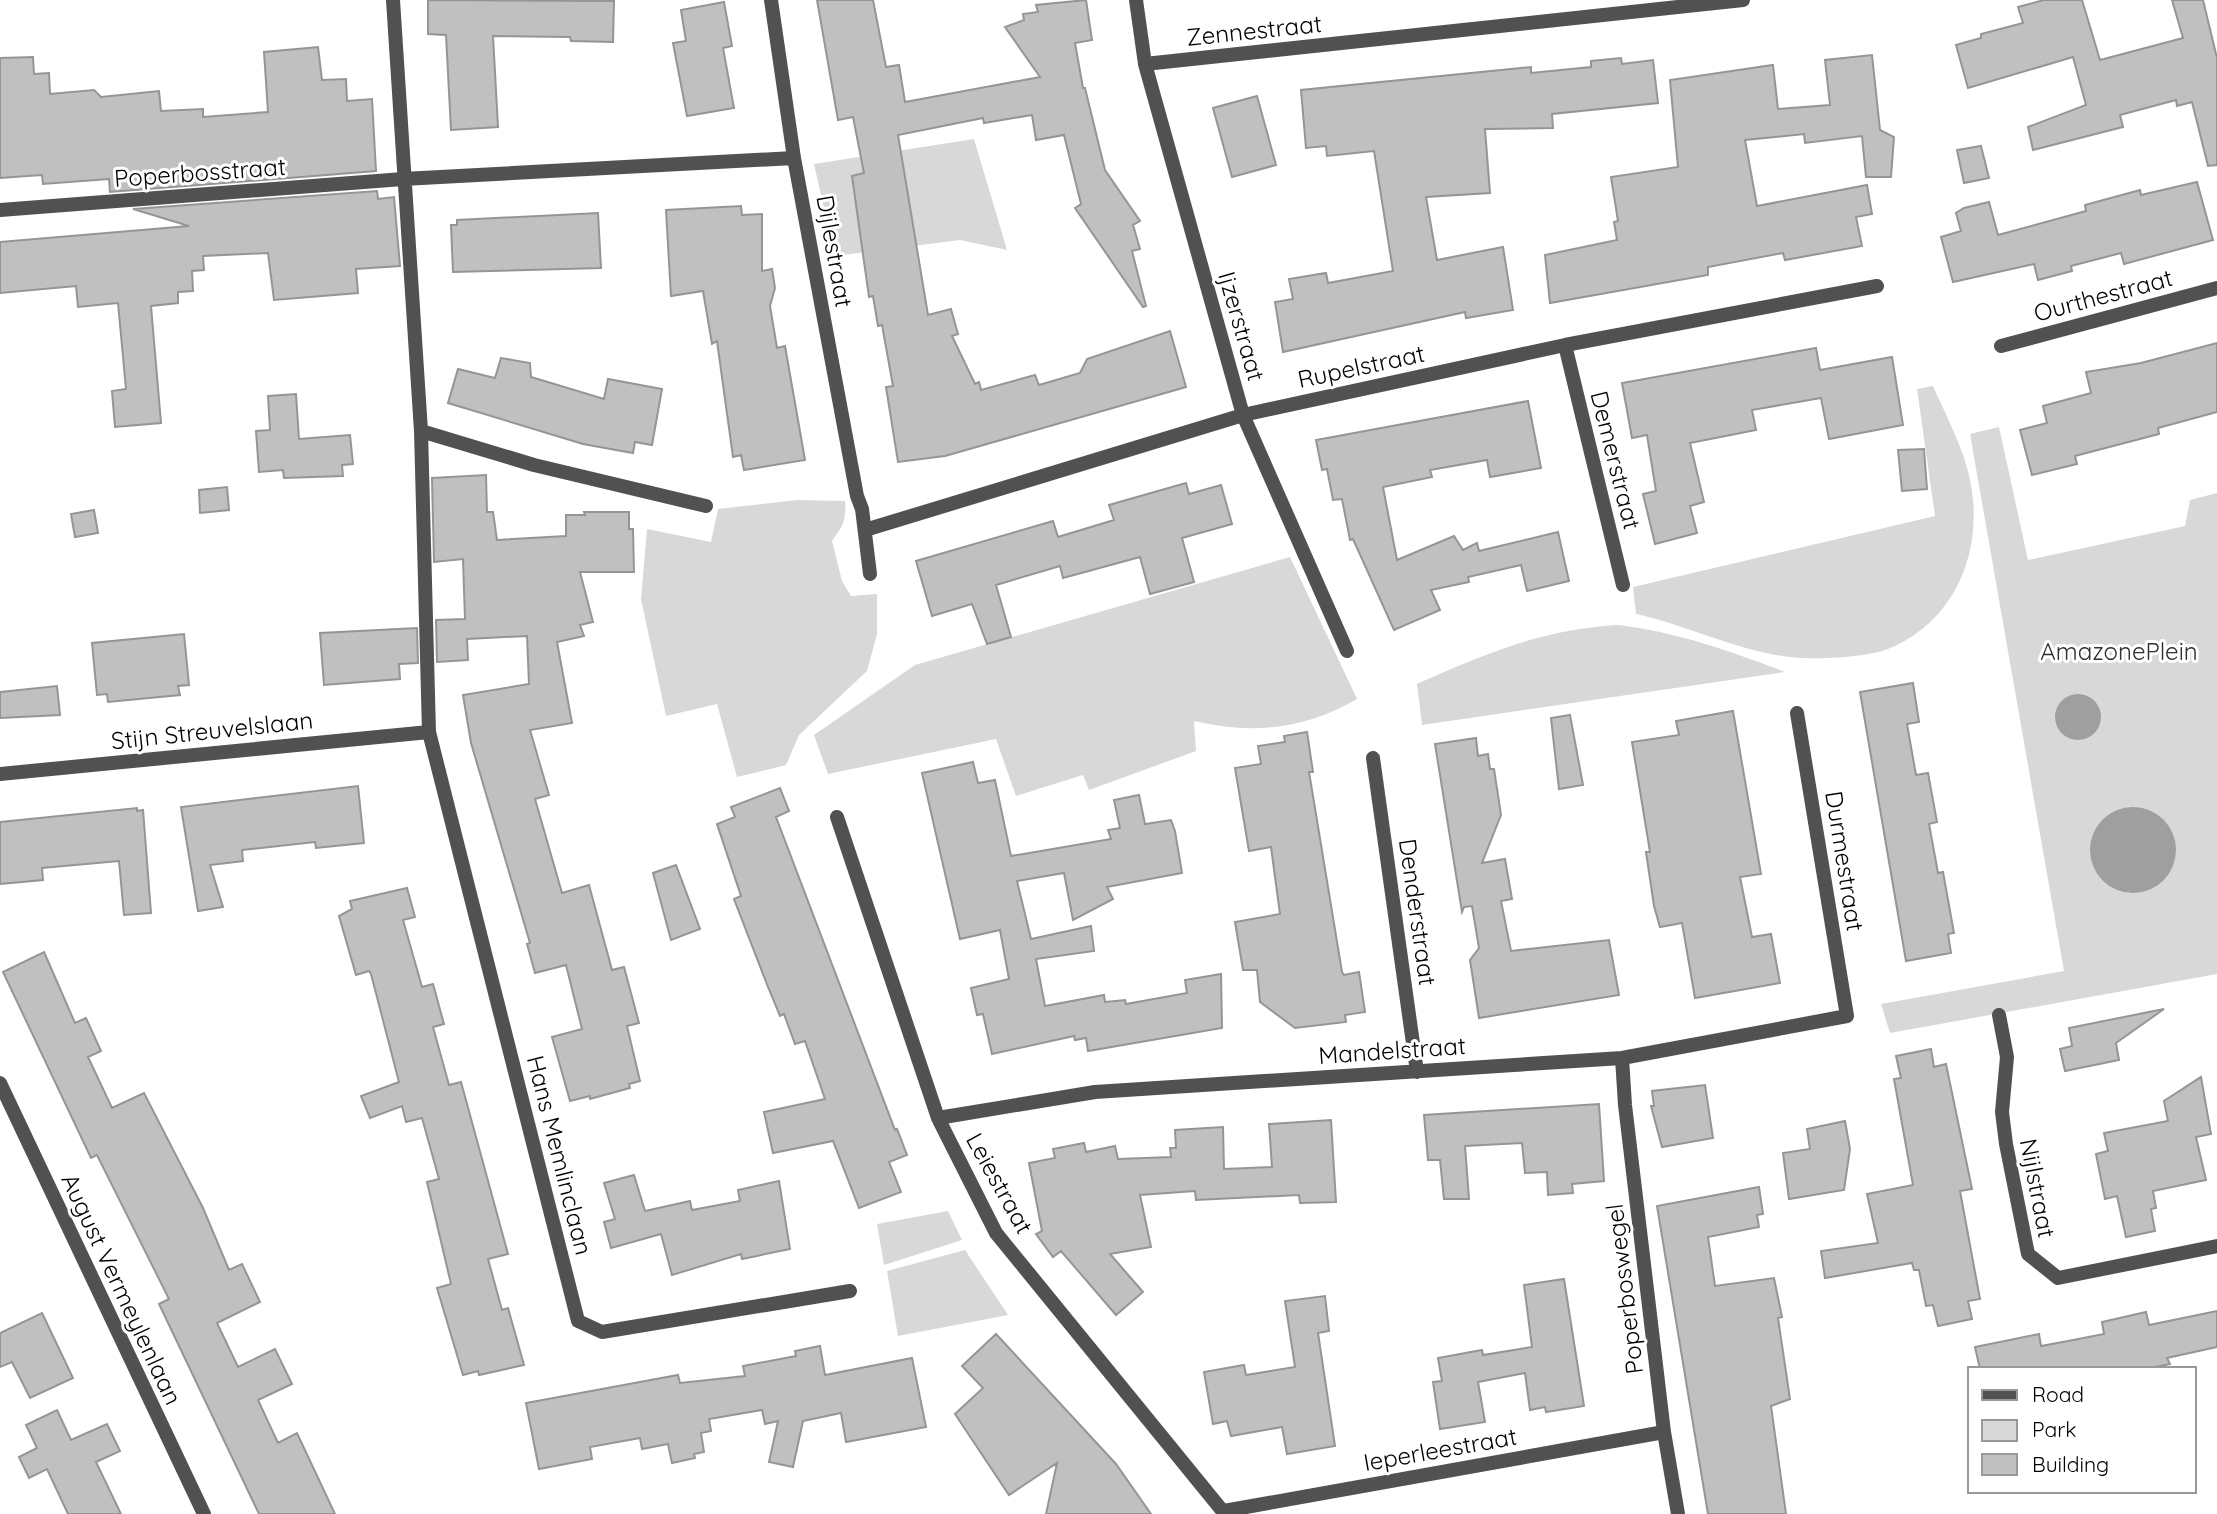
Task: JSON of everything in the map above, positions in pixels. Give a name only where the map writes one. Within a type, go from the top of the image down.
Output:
[{"type":"street","points":[[393,0],[402,179],[421,431],[429,732]]},
{"type":"street","name":"Dijlestraat","points":[[771,0],[794,158],[865,530]]},
{"type":"street","name":"Ijzerstraat","points":[[1136,0],[1145,64],[1244,415],[1347,651]]},
{"type":"street","name":"Zennestraat","points":[[1145,64],[1664,5],[1742,0]]},
{"type":"street","name":"Poperbosstraat","points":[[0,210],[402,179],[794,158]]},
{"type":"street","name":"Rupelstraat","points":[[865,530],[1244,415],[1565,345],[1877,286]]},
{"type":"street","name":"Ourthestraat","points":[[2001,346],[2217,288]]},
{"type":"street","name":"Demerstraat","points":[[1565,345],[1623,585]]},
{"type":"street","points":[[421,431],[534,465],[706,506]]},
{"type":"street","points":[[865,530],[870,574]]},
{"type":"street","name":"Durmestraat","points":[[1797,713],[1847,1016]]},
{"type":"street","name":"Stijn Streuvelslaan","points":[[0,774],[429,732]]},
{"type":"street","name":"Hans Memlinclaan","points":[[429,732],[578,1321],[602,1332],[850,1291]]},
{"type":"street","name":"Denderstraat","points":[[1373,758],[1417,1072]]},
{"type":"street","name":"Leiestraat","points":[[837,817],[938,1118],[996,1233],[1224,1513]]},
{"type":"street","name":"Nijlstraat","points":[[1999,1015],[2007,1057],[2002,1112],[2028,1254],[2057,1278],[2217,1246]]},
{"type":"street","name":"Mandelstraat","points":[[938,1118],[1095,1092],[1622,1058],[1847,1016]]},
{"type":"street","name":"Poperboswegel","points":[[1622,1058],[1625,1105],[1664,1432],[1678,1514]]},
{"type":"street","name":"August Vermeylenlaan","points":[[0,1083],[204,1514]]},
{"type":"street","name":"Ieperleestraat","points":[[1224,1513],[1664,1432]]},
{"type":"green space","points":[[974,139],[1007,250],[960,240],[835,256],[814,164]]},
{"type":"green space","points":[[1933,386],[1966,464],[1974,515],[1972,538],[1959,582],[1934,619],[1916,634],[1895,646],[1872,653],[1801,658],[1770,654],[1731,644],[1636,614],[1633,587],[1935,516],[1917,389]]},
{"type":"green space","name":"AmazonePlein","points":[[1999,427],[2028,560],[2185,526],[2190,500],[2217,493],[2217,974],[1890,1033],[1881,1004],[2064,971],[1970,434]]},
{"type":"green space","points":[[797,500],[845,501],[843,523],[832,541],[842,581],[851,596],[877,594],[877,634],[867,671],[799,735],[786,765],[737,777],[717,704],[666,716],[641,599],[647,529],[711,542],[718,509]]},
{"type":"green space","points":[[1290,557],[1357,699],[1338,709],[1298,723],[1258,728],[1237,728],[1194,721],[1196,751],[1089,790],[1083,775],[1016,796],[996,739],[828,774],[814,735],[915,665]]},
{"type":"green space","points":[[1618,625],[1682,637],[1785,672],[1422,725],[1417,684],[1514,645],[1564,632]]},
{"type":"green space","points":[[948,1211],[962,1240],[884,1265],[877,1224]]},
{"type":"green space","points":[[965,1250],[1008,1315],[898,1336],[887,1271]]},
{"type":"shaded area","points":[[2078,694],[2094,701],[2101,717],[2094,733],[2078,740],[2062,733],[2055,717],[2062,701]]},
{"type":"shaded area","points":[[2125,807],[2141,807],[2164,819],[2173,833],[2176,850],[2173,867],[2164,881],[2141,893],[2125,893],[2109,886],[2097,874],[2090,858],[2090,842],[2097,826],[2109,814]]},
{"type":"building","points":[[428,0],[614,1],[613,42],[571,41],[570,37],[493,36],[498,127],[451,130],[446,35],[428,34]]},
{"type":"building","points":[[817,0],[873,0],[886,67],[899,65],[905,102],[1040,77],[1005,27],[1024,20],[1023,14],[1038,12],[1036,5],[1086,0],[1092,40],[1075,43],[1083,88],[1105,170],[1140,221],[1133,225],[1140,249],[1132,251],[1146,306],[1143,307],[1075,208],[1081,204],[1064,135],[1036,140],[1032,115],[984,123],[983,118],[898,135],[928,315],[951,309],[958,334],[952,336],[975,384],[979,382],[981,390],[1035,375],[1039,385],[1080,373],[1087,359],[1170,331],[1186,387],[945,456],[898,462],[886,387],[893,386],[882,325],[878,326],[873,296],[869,297],[852,176],[864,173],[853,117],[838,120]]},
{"type":"building","points":[[2044,0],[2082,0],[2100,60],[2183,38],[2172,0],[2203,0],[2217,58],[2217,165],[2208,166],[2192,102],[2177,106],[2176,100],[2120,115],[2123,127],[2033,150],[2028,127],[2086,105],[2073,57],[1968,88],[1956,45],[1981,38],[1981,34],[2023,23],[2018,7]]},
{"type":"building","points":[[724,2],[732,46],[723,48],[734,108],[687,116],[673,43],[686,41],[681,10]]},
{"type":"building","points":[[318,47],[322,80],[346,79],[347,101],[372,99],[376,171],[110,192],[109,179],[43,184],[42,175],[0,178],[0,58],[33,57],[34,74],[49,73],[50,94],[94,90],[101,97],[159,91],[161,111],[203,109],[203,117],[268,112],[264,52]]},
{"type":"building","points":[[1872,55],[1880,130],[1894,137],[1891,177],[1866,177],[1862,136],[1805,143],[1804,134],[1745,140],[1757,206],[1867,185],[1872,214],[1856,217],[1862,246],[1785,260],[1783,253],[1708,267],[1708,275],[1550,303],[1545,255],[1617,240],[1614,222],[1618,221],[1611,177],[1678,167],[1670,80],[1773,65],[1778,109],[1830,105],[1825,60]]},
{"type":"building","points":[[1621,58],[1622,64],[1653,60],[1658,103],[1552,114],[1553,128],[1485,129],[1490,193],[1426,197],[1437,260],[1503,247],[1513,310],[1466,318],[1465,312],[1283,352],[1275,302],[1293,299],[1289,279],[1326,273],[1328,283],[1393,271],[1374,151],[1327,156],[1326,146],[1306,148],[1301,90],[1531,67],[1531,73],[1591,67],[1591,61]]},
{"type":"building","points":[[1257,96],[1276,165],[1232,177],[1213,108]]},
{"type":"building","points":[[1981,146],[1989,178],[1964,183],[1957,150]]},
{"type":"building","points":[[2197,182],[2213,240],[2124,264],[2121,253],[2071,266],[2072,271],[2038,280],[2034,264],[1953,282],[1941,237],[1961,231],[1956,213],[1964,208],[1989,202],[1998,235],[2086,211],[2085,205],[2140,190],[2141,195]]},
{"type":"building","points":[[377,191],[378,199],[394,197],[400,266],[356,269],[358,293],[274,300],[268,253],[203,256],[204,270],[192,271],[193,291],[178,292],[178,303],[151,306],[161,423],[115,427],[112,391],[126,389],[118,303],[78,307],[76,286],[0,293],[0,242],[189,226],[133,209]]},
{"type":"building","points":[[741,206],[742,215],[762,214],[762,271],[772,269],[775,288],[770,306],[777,348],[785,346],[805,460],[744,470],[741,455],[733,457],[717,341],[712,344],[703,291],[671,296],[666,210]]},
{"type":"building","points":[[598,213],[601,268],[453,272],[451,225],[457,225],[457,220]]},
{"type":"building","points":[[2217,343],[2217,412],[2158,428],[2159,434],[2075,456],[2077,464],[2032,475],[2020,430],[2047,423],[2043,406],[2091,393],[2086,372],[2141,363]]},
{"type":"building","points":[[1816,348],[1820,370],[1892,357],[1903,425],[1829,439],[1821,398],[1752,410],[1756,430],[1690,443],[1704,502],[1690,506],[1697,533],[1655,544],[1643,494],[1656,491],[1647,435],[1632,438],[1622,383]]},
{"type":"building","points":[[501,358],[530,363],[531,377],[604,399],[608,379],[662,389],[652,445],[635,442],[633,453],[583,444],[448,403],[458,369],[495,378]]},
{"type":"building","points":[[296,394],[299,439],[350,435],[353,464],[342,465],[343,476],[284,478],[283,470],[259,472],[256,431],[270,430],[268,396]]},
{"type":"building","points":[[1528,401],[1541,468],[1490,477],[1487,460],[1430,470],[1432,477],[1383,487],[1397,560],[1454,536],[1463,550],[1477,543],[1479,551],[1558,532],[1569,581],[1527,591],[1521,565],[1468,577],[1469,582],[1431,590],[1440,610],[1394,630],[1353,539],[1350,540],[1342,499],[1333,500],[1327,469],[1322,470],[1316,440]]},
{"type":"building","points":[[1924,449],[1927,489],[1902,491],[1898,450]]},
{"type":"building","points":[[486,475],[487,512],[493,512],[497,540],[566,536],[566,515],[585,515],[584,512],[629,512],[629,529],[633,529],[634,572],[580,572],[593,622],[580,625],[584,636],[557,642],[572,723],[530,730],[549,795],[535,799],[562,893],[589,885],[612,970],[624,967],[639,1023],[627,1026],[640,1081],[629,1084],[630,1088],[590,1099],[590,1096],[570,1101],[552,1037],[582,1029],[566,965],[535,973],[527,944],[530,943],[471,743],[463,695],[529,684],[527,636],[467,639],[468,660],[437,662],[436,620],[465,619],[463,559],[434,562],[432,478]]},
{"type":"building","points":[[1186,483],[1189,494],[1221,485],[1232,524],[1182,538],[1194,582],[1150,594],[1140,557],[1063,578],[1060,566],[996,585],[1011,637],[987,644],[972,604],[932,616],[916,561],[1053,521],[1058,537],[1114,520],[1109,505]]},
{"type":"building","points":[[227,487],[229,510],[200,513],[199,490]]},
{"type":"building","points":[[94,510],[98,533],[75,537],[71,514]]},
{"type":"building","points":[[417,628],[418,663],[399,664],[400,679],[324,685],[320,633]]},
{"type":"building","points":[[184,634],[189,685],[178,686],[180,695],[108,702],[107,694],[97,695],[92,643]]},
{"type":"building","points":[[1913,683],[1919,722],[1907,724],[1916,775],[1928,773],[1937,822],[1929,824],[1938,873],[1943,872],[1954,933],[1948,934],[1951,953],[1906,961],[1860,692]]},
{"type":"building","points":[[57,686],[60,715],[0,718],[0,692]]},
{"type":"building","points":[[1733,711],[1761,874],[1740,877],[1752,937],[1771,934],[1780,983],[1695,998],[1682,923],[1660,927],[1654,906],[1646,852],[1650,852],[1632,742],[1679,735],[1676,721]]},
{"type":"building","points":[[1570,715],[1583,785],[1559,789],[1551,718]]},
{"type":"building","points":[[1307,732],[1313,772],[1309,772],[1342,972],[1344,975],[1359,972],[1365,1012],[1345,1015],[1346,1022],[1295,1028],[1260,1002],[1257,970],[1243,970],[1235,922],[1280,914],[1271,847],[1249,851],[1235,768],[1261,764],[1258,746],[1285,742],[1284,736]]},
{"type":"building","points":[[1476,738],[1478,756],[1488,754],[1490,769],[1494,769],[1501,815],[1482,863],[1505,859],[1512,899],[1501,901],[1511,951],[1609,940],[1619,995],[1479,1018],[1470,960],[1479,948],[1472,906],[1464,907],[1462,912],[1435,744]]},
{"type":"building","points":[[973,762],[978,783],[995,780],[1011,856],[1111,839],[1108,830],[1120,828],[1114,800],[1139,795],[1145,824],[1171,820],[1175,831],[1182,873],[1107,887],[1113,899],[1073,920],[1064,873],[1017,881],[1031,939],[1091,926],[1094,951],[1036,959],[1045,1006],[1104,995],[1105,1002],[1125,1000],[1126,1004],[1187,993],[1185,980],[1221,974],[1222,1028],[1088,1051],[1086,1038],[1075,1040],[1074,1036],[992,1054],[983,1014],[977,1015],[971,988],[1009,979],[1000,930],[960,939],[922,773]]},
{"type":"building","points":[[358,786],[364,843],[316,848],[315,842],[242,850],[243,861],[210,865],[223,907],[198,911],[181,807]]},
{"type":"building","points":[[780,788],[789,811],[776,817],[895,1130],[897,1129],[907,1155],[889,1162],[901,1192],[859,1208],[833,1141],[773,1153],[764,1112],[825,1099],[805,1041],[795,1044],[784,1014],[780,1016],[768,987],[734,899],[741,896],[717,824],[735,817],[731,807]]},
{"type":"building","points":[[137,808],[137,811],[143,810],[151,913],[124,915],[119,861],[42,868],[43,880],[0,884],[0,822]]},
{"type":"building","points":[[676,865],[700,929],[671,940],[653,873]]},
{"type":"building","points":[[407,888],[415,917],[403,920],[422,987],[433,984],[444,1024],[433,1027],[449,1085],[461,1082],[508,1254],[488,1259],[502,1310],[508,1308],[524,1365],[479,1375],[478,1371],[463,1375],[437,1288],[451,1284],[427,1182],[439,1179],[422,1118],[406,1122],[402,1106],[370,1118],[361,1096],[399,1082],[371,974],[369,971],[356,975],[339,916],[352,909],[350,901]]},
{"type":"building","points":[[44,952],[75,1023],[86,1018],[101,1051],[88,1057],[112,1108],[144,1093],[203,1208],[229,1270],[242,1264],[260,1302],[217,1323],[238,1367],[275,1349],[292,1384],[258,1400],[278,1443],[297,1433],[335,1514],[259,1514],[159,1304],[169,1299],[97,1155],[91,1158],[3,972]]},
{"type":"building","points":[[2164,1009],[2116,1043],[2119,1060],[2065,1071],[2060,1049],[2072,1046],[2069,1028]]},
{"type":"building","points":[[1931,1049],[1934,1067],[1946,1064],[1972,1189],[1960,1191],[1980,1299],[1968,1301],[1972,1319],[1938,1326],[1933,1305],[1926,1306],[1919,1270],[1914,1270],[1912,1263],[1825,1278],[1821,1251],[1878,1243],[1867,1194],[1913,1185],[1894,1079],[1901,1078],[1896,1056]]},
{"type":"building","points":[[2201,1077],[2211,1134],[2196,1137],[2206,1180],[2153,1191],[2156,1208],[2151,1209],[2155,1231],[2126,1237],[2117,1196],[2105,1199],[2096,1154],[2108,1151],[2104,1133],[2168,1121],[2164,1101]]},
{"type":"building","points":[[1705,1085],[1713,1138],[1662,1147],[1651,1106],[1654,1106],[1652,1091]]},
{"type":"building","points":[[1599,1104],[1604,1181],[1572,1184],[1573,1193],[1548,1195],[1547,1172],[1525,1173],[1522,1143],[1465,1146],[1469,1199],[1444,1199],[1440,1160],[1428,1160],[1424,1115]]},
{"type":"building","points":[[1331,1120],[1336,1202],[1300,1203],[1299,1195],[1196,1200],[1195,1191],[1140,1195],[1151,1247],[1110,1254],[1143,1292],[1116,1315],[1061,1251],[1053,1257],[1036,1234],[1042,1231],[1029,1163],[1055,1158],[1053,1149],[1084,1143],[1086,1152],[1115,1146],[1118,1159],[1171,1157],[1170,1148],[1176,1148],[1175,1130],[1223,1127],[1224,1169],[1272,1167],[1269,1124]]},
{"type":"building","points":[[1845,1121],[1850,1149],[1844,1190],[1789,1199],[1783,1153],[1810,1149],[1807,1129]]},
{"type":"building","points":[[634,1175],[645,1211],[690,1201],[692,1210],[740,1201],[738,1190],[779,1181],[790,1249],[742,1259],[741,1254],[672,1275],[661,1234],[611,1248],[604,1222],[615,1219],[604,1183]]},
{"type":"building","points":[[1759,1187],[1763,1214],[1757,1215],[1759,1227],[1708,1237],[1715,1286],[1774,1278],[1782,1317],[1778,1318],[1790,1399],[1771,1406],[1786,1514],[1708,1514],[1657,1206]]},
{"type":"building","points":[[1564,1279],[1584,1406],[1546,1412],[1545,1407],[1530,1410],[1525,1373],[1478,1382],[1485,1422],[1440,1429],[1433,1382],[1442,1381],[1438,1358],[1482,1350],[1483,1355],[1532,1347],[1524,1285]]},
{"type":"building","points":[[1325,1296],[1329,1331],[1318,1333],[1335,1446],[1287,1454],[1282,1427],[1231,1436],[1227,1421],[1213,1424],[1204,1372],[1244,1365],[1246,1375],[1295,1367],[1285,1301]]},
{"type":"building","points":[[2217,1311],[2217,1347],[2167,1358],[2170,1364],[2155,1367],[1980,1367],[1975,1347],[2039,1334],[2041,1346],[2104,1334],[2102,1322],[2146,1312],[2149,1325]]},
{"type":"building","points":[[42,1313],[73,1378],[30,1398],[12,1362],[0,1367],[0,1333]]},
{"type":"building","points":[[996,1334],[1116,1464],[1151,1514],[1046,1514],[1057,1463],[1009,1495],[955,1414],[983,1388],[962,1366]]},
{"type":"building","points":[[820,1346],[825,1375],[912,1358],[926,1427],[846,1442],[841,1413],[803,1421],[793,1467],[769,1462],[778,1421],[765,1424],[762,1410],[709,1419],[711,1431],[701,1433],[704,1452],[694,1454],[695,1458],[672,1463],[668,1444],[642,1449],[640,1438],[590,1447],[592,1459],[539,1469],[526,1403],[678,1375],[680,1383],[745,1376],[743,1366],[796,1356],[795,1351]]},
{"type":"building","points":[[57,1410],[71,1440],[107,1424],[120,1451],[96,1462],[121,1514],[68,1514],[47,1469],[29,1478],[19,1457],[37,1448],[26,1425]]}]
